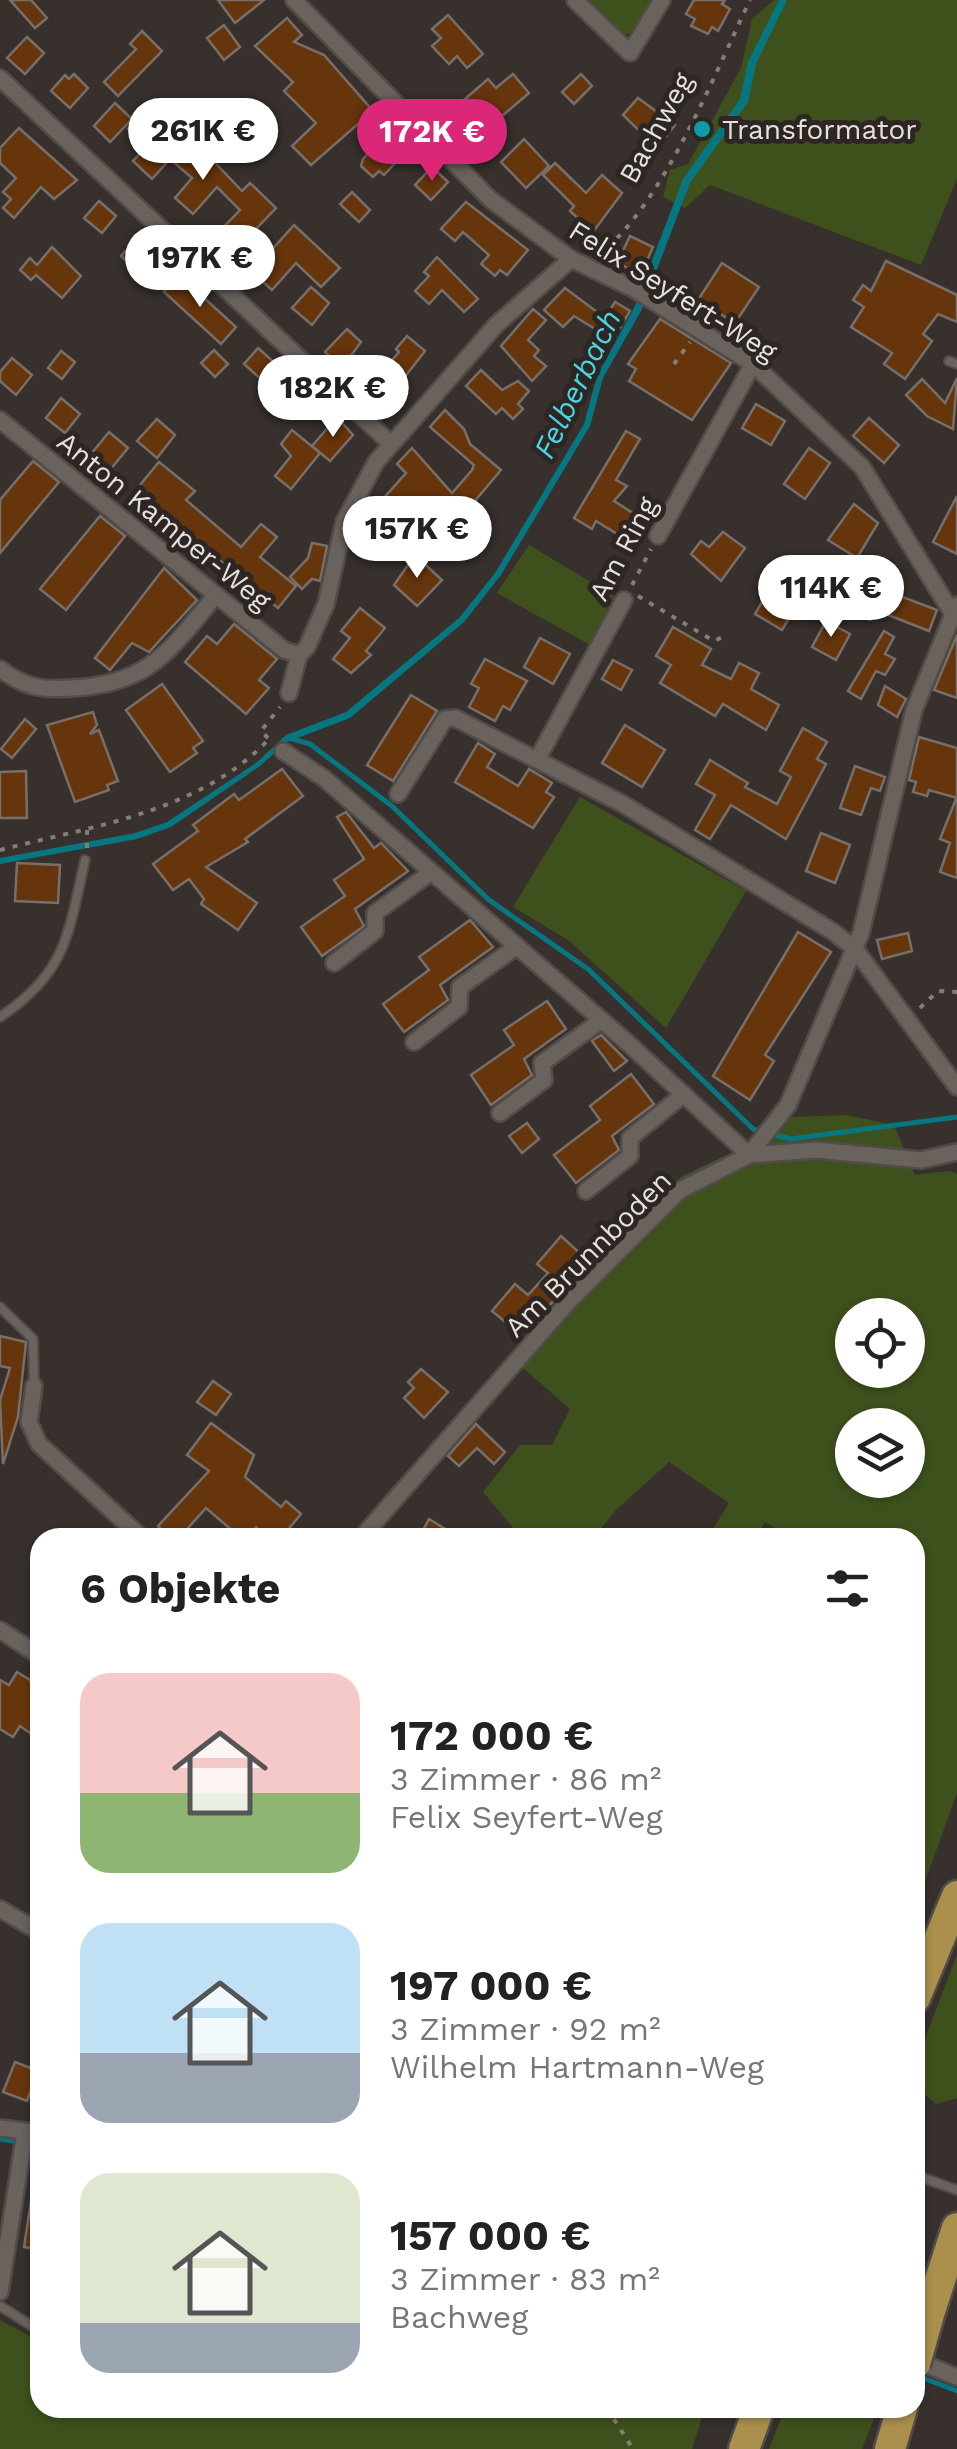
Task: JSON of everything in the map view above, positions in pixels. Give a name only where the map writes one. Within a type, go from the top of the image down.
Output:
[{"type":"highway","points":[[925,1974],[957,1896]]},
{"type":"highway","points":[[925,2328],[957,2228]]},
{"type":"highway","points":[[744,2449],[755,2418]]},
{"type":"highway","points":[[890,2449],[899,2418]]},
{"type":"street","name":"Felix Seyfert-Weg","points":[[294,0],[464,175],[578,262],[644,296],[753,364],[862,467],[954,608]]},
{"type":"street","points":[[576,0],[630,52],[662,0]]},
{"type":"street","points":[[0,78],[390,443]]},
{"type":"street","points":[[289,693],[299,655],[307,647],[326,604],[344,522],[390,443],[496,325],[578,262]]},
{"type":"street","name":"Am Ring","points":[[658,536],[753,364]]},
{"type":"street","name":"Anton Kamper-Weg","points":[[0,420],[284,650],[299,655]]},
{"type":"street","points":[[0,670],[24,687],[44,690],[130,679],[167,655],[216,595]]},
{"type":"street","name":"Am Ring","points":[[538,758],[624,600]]},
{"type":"street","name":"Am Brunnboden","points":[[371,1528],[570,1300],[679,1192],[754,1149],[788,1105],[855,948],[914,710],[954,608]]},
{"type":"street","points":[[398,794],[445,719],[454,718],[538,758],[623,804],[855,948],[957,1087]]},
{"type":"street","points":[[275,744],[325,779],[684,1094],[754,1149],[816,1150],[921,1160],[957,1152]]},
{"type":"street","points":[[334,963],[375,931],[375,913],[430,873]]},
{"type":"street","points":[[414,1042],[459,1007],[460,987],[516,947]]},
{"type":"street","points":[[500,1113],[544,1080],[542,1063],[602,1020]]},
{"type":"street","points":[[586,1191],[630,1156],[630,1138],[684,1094]]},
{"type":"street","points":[[34,1386],[30,1422],[40,1444],[131,1528]]},
{"type":"street","points":[[0,1630],[30,1650]]},
{"type":"street","points":[[0,1909],[30,1926]]},
{"type":"street","points":[[0,2128],[28,2138],[0,2292]]},
{"type":"street","points":[[925,2366],[957,2378]]},
{"type":"lane","points":[[0,1017],[43,986],[67,941],[86,856]]},
{"type":"lane","points":[[0,1307],[33,1339],[34,1386]]},
{"type":"lane","points":[[925,2179],[957,2190]]},
{"type":"lane","points":[[0,2306],[30,2325]]},
{"type":"path","name":"Bachweg","points":[[578,262],[626,230],[650,196],[750,0]]},
{"type":"path","points":[[674,364],[698,330]]},
{"type":"path","name":"Am Ring","points":[[624,600],[658,536]]},
{"type":"path","points":[[624,600],[636,596],[714,641],[727,635]]},
{"type":"path","points":[[0,850],[160,808],[195,793],[275,744],[261,731],[289,693]]},
{"type":"path","points":[[86,856],[87,828]]},
{"type":"path","points":[[920,1008],[938,991],[957,992]]},
{"type":"path","points":[[613,2418],[633,2449]]},
{"type":"green space","points":[[583,0],[654,0],[638,32],[616,36]]},
{"type":"green space","points":[[774,0],[957,0],[957,179],[921,265],[710,185],[685,208],[663,197],[670,170],[688,164],[741,68],[752,19]]},
{"type":"green space","points":[[529,545],[614,596],[590,645],[497,593]]},
{"type":"green space","points":[[580,797],[746,891],[666,1028],[568,940],[513,907]]},
{"type":"green space","points":[[846,1115],[894,1125],[915,1175],[950,1171],[957,1174],[957,1793],[925,1881],[925,1528],[775,1528],[765,1522],[761,1528],[714,1528],[729,1503],[669,1462],[601,1528],[513,1528],[483,1492],[520,1445],[552,1445],[570,1409],[523,1368],[610,1245],[682,1176],[746,1146],[793,1117]]},
{"type":"green space","points":[[957,1955],[957,2098],[936,2104],[925,2095],[925,2039]]},
{"type":"green space","points":[[0,2320],[30,2336],[30,2418],[702,2418],[692,2449],[0,2449]]},
{"type":"green space","points":[[781,2418],[874,2418],[862,2449],[769,2449]]},
{"type":"water","points":[[779,0],[787,0],[756,64],[748,102],[690,183],[641,311],[603,378],[590,426],[501,575],[464,622],[350,718],[287,742],[260,766],[171,827],[137,839],[0,864],[0,858],[135,833],[167,822],[256,763],[286,735],[346,712],[459,618],[495,573],[584,424],[597,376],[634,308],[683,179],[740,99],[748,62]]},
{"type":"building","points":[[10,0],[31,0],[47,18],[35,28]]},
{"type":"building","points":[[218,0],[264,0],[235,23]]},
{"type":"building","points":[[694,0],[725,0],[722,4],[730,9],[718,31],[712,27],[708,34],[691,26],[695,19],[686,14]]},
{"type":"building","points":[[448,15],[483,54],[467,68],[457,56],[449,64],[432,46],[441,38],[432,29]]},
{"type":"building","points":[[287,18],[302,35],[294,42],[324,55],[373,111],[311,165],[292,146],[316,123],[284,91],[293,82],[255,46]]},
{"type":"building","points":[[224,25],[240,47],[224,60],[207,38]]},
{"type":"building","points":[[142,31],[162,51],[118,96],[104,82],[136,49],[130,44]]},
{"type":"building","points":[[27,37],[44,53],[25,74],[7,58]]},
{"type":"building","points":[[74,74],[88,88],[70,108],[51,91],[65,75],[69,79]]},
{"type":"building","points":[[513,74],[529,93],[489,127],[465,99],[488,79],[496,88]]},
{"type":"building","points":[[581,74],[592,86],[574,104],[562,92]]},
{"type":"building","points":[[638,98],[675,125],[657,148],[623,115]]},
{"type":"building","points":[[115,103],[132,119],[110,142],[94,126]]},
{"type":"building","points":[[139,117],[175,143],[179,140],[192,153],[199,146],[242,191],[250,183],[276,208],[233,253],[215,236],[240,210],[217,187],[193,214],[175,198],[192,178],[170,159],[152,179],[133,161],[147,146],[128,129]]},
{"type":"building","points":[[19,128],[77,180],[54,199],[41,187],[14,218],[3,208],[11,199],[3,192],[16,178],[0,163],[0,148]]},
{"type":"building","points":[[395,132],[410,147],[384,175],[379,171],[373,177],[361,166],[363,159],[383,137],[387,141]]},
{"type":"building","points":[[524,139],[549,166],[526,188],[501,162]]},
{"type":"building","points":[[555,163],[586,193],[602,175],[622,193],[593,232],[570,211],[574,206],[543,175]]},
{"type":"building","points":[[432,167],[448,182],[431,200],[415,185]]},
{"type":"building","points":[[352,192],[370,210],[359,222],[340,204]]},
{"type":"building","points":[[99,201],[116,216],[102,233],[84,218]]},
{"type":"building","points":[[466,202],[528,250],[507,275],[500,270],[495,276],[481,264],[489,255],[463,232],[455,241],[441,229]]},
{"type":"building","points":[[294,225],[340,268],[321,287],[296,263],[272,290],[252,272]]},
{"type":"building","points":[[139,236],[158,254],[140,274],[121,256]]},
{"type":"building","points":[[630,236],[653,247],[641,274],[617,263]]},
{"type":"building","points":[[52,247],[81,276],[62,298],[36,275],[31,280],[20,270],[30,258],[37,265]]},
{"type":"building","points":[[437,257],[478,299],[464,312],[442,290],[429,304],[415,291],[429,276],[424,272]]},
{"type":"building","points":[[886,261],[957,295],[957,322],[938,314],[923,334],[932,341],[905,379],[884,364],[892,353],[851,327],[864,307],[853,300],[863,285],[871,291]]},
{"type":"building","points":[[722,263],[759,287],[735,323],[698,300]]},
{"type":"building","points":[[179,275],[236,327],[221,344],[164,292]]},
{"type":"building","points":[[311,287],[329,303],[312,325],[292,308]]},
{"type":"building","points":[[565,288],[605,318],[615,302],[630,311],[613,340],[574,316],[563,327],[544,310]]},
{"type":"building","points":[[533,309],[546,320],[528,340],[539,350],[534,356],[546,366],[532,381],[501,346]]},
{"type":"building","points":[[660,319],[731,363],[692,420],[629,381],[636,369],[628,364]]},
{"type":"building","points":[[347,329],[361,342],[342,368],[325,352]]},
{"type":"building","points":[[407,336],[425,351],[383,405],[366,391],[399,352],[396,349]]},
{"type":"building","points":[[258,348],[277,365],[263,381],[244,364]]},
{"type":"building","points":[[214,350],[228,364],[215,377],[201,363]]},
{"type":"building","points":[[61,351],[75,362],[62,379],[48,368]]},
{"type":"building","points":[[12,358],[32,375],[16,395],[0,381],[0,372]]},
{"type":"building","points":[[481,370],[502,390],[518,381],[529,391],[518,404],[523,409],[513,419],[502,408],[496,414],[466,386]]},
{"type":"building","points":[[957,378],[953,429],[927,416],[906,395],[922,379],[945,403]]},
{"type":"building","points":[[61,398],[80,414],[65,433],[46,418]]},
{"type":"building","points":[[756,404],[785,421],[771,445],[742,428]]},
{"type":"building","points":[[445,410],[464,429],[470,444],[501,470],[458,521],[444,530],[413,499],[398,515],[382,500],[406,473],[397,464],[412,448],[452,493],[472,470],[474,465],[430,427]]},
{"type":"building","points":[[337,417],[353,435],[330,461],[312,446]]},
{"type":"building","points":[[869,418],[899,445],[884,463],[853,436]]},
{"type":"building","points":[[157,419],[175,435],[157,458],[137,441]]},
{"type":"building","points":[[292,430],[320,453],[291,489],[275,476],[291,456],[281,444]]},
{"type":"building","points":[[626,431],[640,439],[616,480],[627,486],[614,501],[636,515],[622,537],[596,521],[592,529],[574,518]]},
{"type":"building","points":[[109,432],[128,448],[110,470],[91,454]]},
{"type":"building","points":[[809,448],[830,463],[805,499],[784,484]]},
{"type":"building","points":[[33,461],[59,482],[0,553],[0,500]]},
{"type":"building","points":[[159,462],[195,491],[186,500],[241,547],[261,524],[277,537],[260,557],[296,586],[278,608],[135,491]]},
{"type":"building","points":[[957,496],[957,554],[933,542]]},
{"type":"building","points":[[854,504],[878,523],[857,558],[828,540]]},
{"type":"building","points":[[100,516],[125,536],[66,610],[40,589]]},
{"type":"building","points":[[723,532],[745,548],[721,581],[691,554],[701,541],[709,547]]},
{"type":"building","points":[[312,543],[327,546],[320,581],[312,579],[302,589],[290,577],[308,558]]},
{"type":"building","points":[[415,555],[442,580],[417,606],[394,585]]},
{"type":"building","points":[[164,568],[197,600],[149,652],[132,643],[110,670],[95,658]]},
{"type":"building","points":[[773,583],[800,600],[782,630],[755,614]]},
{"type":"building","points":[[857,590],[892,602],[895,594],[937,610],[929,631],[873,609],[870,620],[849,613]]},
{"type":"building","points":[[360,608],[385,628],[366,651],[371,655],[351,673],[333,659],[350,638],[341,631]]},
{"type":"building","points":[[826,621],[850,634],[836,660],[812,647]]},
{"type":"building","points":[[234,624],[277,659],[259,680],[269,688],[246,714],[185,662],[207,636],[217,644]]},
{"type":"building","points":[[673,627],[711,649],[702,665],[731,679],[739,663],[759,673],[751,689],[779,705],[766,730],[723,704],[715,716],[660,683],[671,665],[656,656]]},
{"type":"building","points":[[884,631],[894,637],[885,654],[895,659],[885,675],[876,671],[861,699],[848,691]]},
{"type":"building","points":[[957,635],[957,698],[934,690]]},
{"type":"building","points":[[540,638],[570,654],[553,684],[524,667]]},
{"type":"building","points":[[485,659],[527,681],[510,710],[503,706],[495,721],[469,707],[479,688],[471,684]]},
{"type":"building","points":[[613,660],[632,670],[621,690],[602,679]]},
{"type":"building","points":[[162,684],[203,741],[193,748],[197,753],[170,772],[126,710]]},
{"type":"building","points":[[885,686],[906,699],[897,717],[878,705]]},
{"type":"building","points":[[411,695],[437,711],[393,781],[367,765]]},
{"type":"building","points":[[93,712],[97,725],[90,734],[99,730],[118,781],[107,785],[109,790],[75,802],[47,725]]},
{"type":"building","points":[[25,719],[36,729],[12,758],[1,749]]},
{"type":"building","points":[[625,725],[665,750],[642,787],[602,763]]},
{"type":"building","points":[[803,728],[827,742],[817,759],[826,764],[786,839],[731,805],[710,839],[695,830],[715,795],[696,784],[710,760],[748,783],[745,787],[777,804],[791,777],[780,771]]},
{"type":"building","points":[[919,737],[957,748],[957,798],[929,790],[927,796],[913,792],[916,782],[909,780]]},
{"type":"building","points":[[478,743],[495,754],[487,767],[518,786],[529,769],[552,783],[546,792],[554,797],[533,828],[455,782]]},
{"type":"building","points":[[855,766],[885,777],[880,791],[871,788],[861,815],[840,808]]},
{"type":"building","points":[[282,769],[303,796],[245,839],[248,842],[206,867],[257,903],[238,930],[201,904],[204,899],[189,879],[173,890],[153,864],[198,831],[193,825],[234,794],[239,800]]},
{"type":"building","points":[[26,771],[27,818],[0,818],[0,772]]},
{"type":"building","points":[[956,799],[957,878],[940,872],[950,843],[940,839]]},
{"type":"building","points":[[346,812],[374,848],[381,843],[408,871],[355,909],[364,926],[322,956],[301,927],[345,896],[334,880],[364,859],[337,817]]},
{"type":"building","points":[[821,833],[850,845],[835,883],[806,871]]},
{"type":"building","points":[[17,863],[60,865],[58,903],[15,901]]},
{"type":"building","points":[[470,920],[493,947],[440,985],[448,1000],[404,1032],[383,1004],[429,970],[419,957]]},
{"type":"building","points":[[798,932],[831,952],[765,1055],[774,1061],[750,1100],[713,1076]]},
{"type":"building","points":[[908,933],[912,951],[882,959],[877,940]]},
{"type":"building","points":[[547,1001],[566,1029],[524,1059],[532,1075],[491,1105],[471,1075],[514,1045],[504,1030]]},
{"type":"building","points":[[601,1035],[627,1061],[614,1071],[592,1041]]},
{"type":"building","points":[[631,1074],[654,1104],[612,1136],[619,1150],[576,1183],[554,1155],[600,1120],[590,1106]]},
{"type":"building","points":[[527,1123],[539,1139],[522,1153],[509,1136]]},
{"type":"building","points":[[561,1236],[583,1256],[554,1289],[559,1294],[535,1322],[527,1316],[515,1330],[492,1311],[515,1284],[528,1295],[548,1273],[537,1264]]},
{"type":"building","points":[[0,1336],[26,1342],[18,1417],[3,1464],[0,1400],[10,1368],[0,1366]]},
{"type":"building","points":[[421,1369],[448,1392],[424,1418],[404,1398],[414,1388],[408,1382]]},
{"type":"building","points":[[213,1381],[231,1394],[216,1415],[197,1402]]},
{"type":"building","points":[[211,1423],[254,1455],[245,1477],[281,1507],[286,1501],[301,1514],[289,1528],[229,1528],[206,1508],[188,1528],[160,1528],[209,1471],[187,1455]]},
{"type":"building","points":[[476,1424],[505,1452],[494,1464],[477,1448],[459,1466],[448,1456]]},
{"type":"building","points":[[429,1519],[444,1528],[424,1528]]},
{"type":"building","points":[[17,1672],[30,1680],[30,1733],[20,1726],[13,1737],[0,1729],[0,1680],[9,1685]]},
{"type":"building","points":[[15,2062],[30,2068],[27,2101],[3,2092]]},
{"type":"building","points":[[30,2208],[30,2248],[24,2247]]},
{"type":"waterway","points":[[289,738],[310,744],[392,806],[489,900],[588,969],[753,1129],[761,1131]]},
{"type":"waterway","points":[[772,1134],[790,1139],[957,1117]]},
{"type":"waterway","points":[[0,2139],[30,2144]]},
{"type":"waterway","points":[[925,2379],[957,2391]]},
{"type":"place","name":"Transformator","points":[[702,129]]},
{"type":"water label","name":"Felberbach","points":[[577,384]]}]
